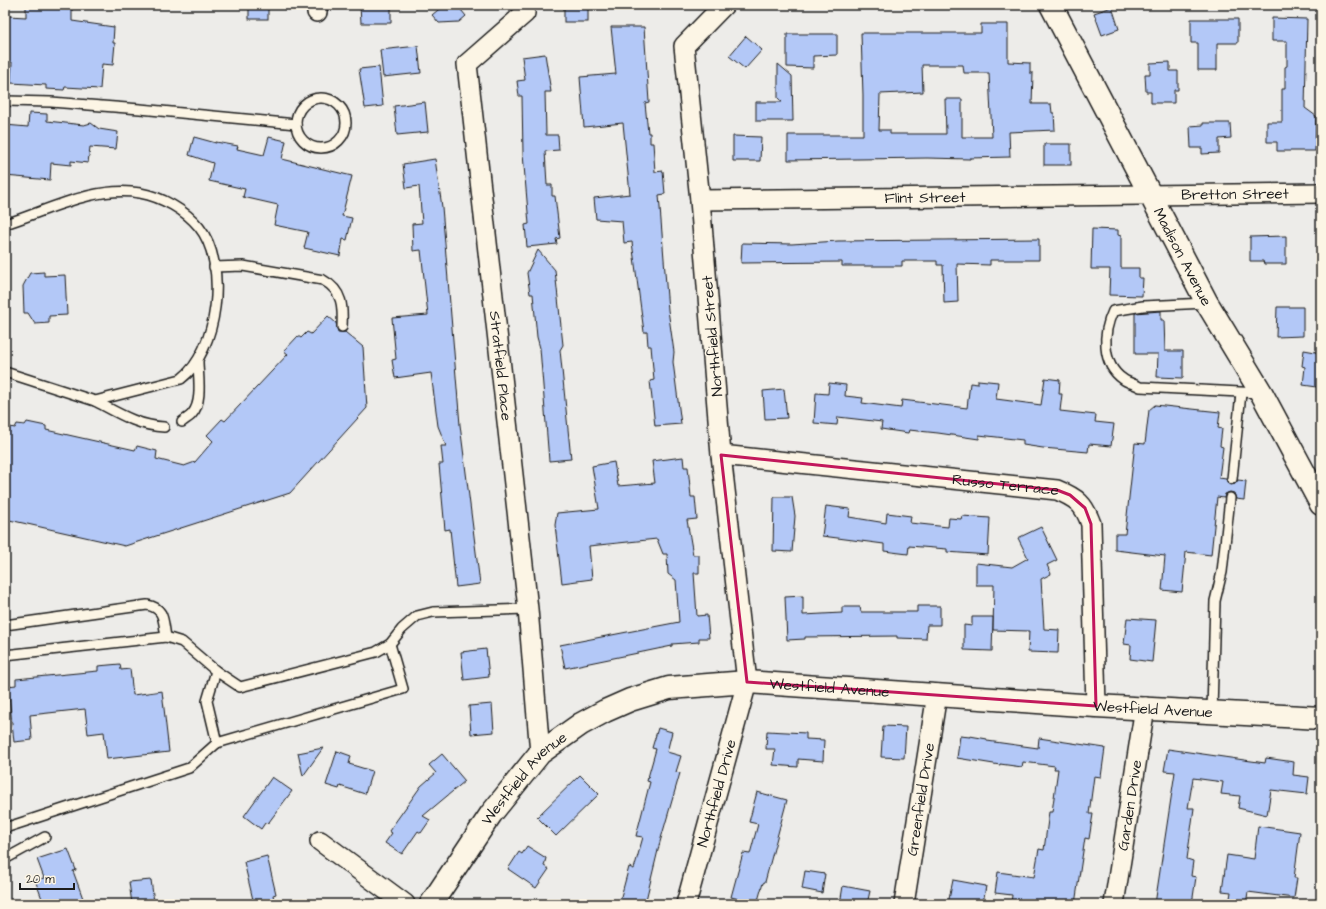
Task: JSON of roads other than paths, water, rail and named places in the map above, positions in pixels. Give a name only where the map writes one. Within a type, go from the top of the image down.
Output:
[{"type":"street","name":"Stratfield Place","points":[[525,5],[525,13],[467,64],[528,609],[540,753]]},
{"type":"street","name":"Northfield Street","points":[[724,5],[684,46],[700,200],[722,455],[747,682]]},
{"type":"street","name":"Madison Avenue","points":[[1051,5],[1207,303],[1251,393],[1313,473],[1321,504]]},
{"type":"street","name":"Bretton Street","points":[[1150,196],[1321,193]]},
{"type":"street","name":"Flint Street","points":[[700,200],[1150,196]]},
{"type":"street","name":"Russo Terrace","points":[[722,455],[1057,490],[1070,495],[1085,508],[1091,524],[1096,706]]},
{"type":"street","name":"Westfield Avenue","points":[[431,904],[491,814],[540,753],[581,724],[605,711],[630,700],[668,688],[747,682],[1096,706],[1145,707],[1321,718]]},
{"type":"street","name":"Northfield Drive","points":[[686,904],[747,682]]},
{"type":"street","name":"Greenfield Drive","points":[[904,904],[937,694]]},
{"type":"street","name":"Garden Drive","points":[[1114,904],[1145,707]]},
{"type":"street","points":[[320,841],[405,904]]},
{"type":"lane","points":[[319,98],[337,104],[343,112],[345,121],[343,134],[337,142],[329,147],[320,148],[311,146],[303,141],[298,133],[296,124],[297,114],[302,106],[319,98]]},
{"type":"lane","points":[[5,101],[51,102],[125,107],[296,124]]},
{"type":"lane","points":[[5,224],[53,207],[105,193],[123,191],[140,193],[157,198],[188,216],[200,228],[208,244],[214,266],[216,297],[215,312],[210,334],[198,361],[190,372],[181,379],[95,401]]},
{"type":"lane","points":[[214,266],[243,266],[323,280],[330,284],[341,298],[342,327]]},
{"type":"lane","points":[[1207,303],[1143,306],[1113,311],[1107,324],[1107,354],[1115,372],[1124,380],[1140,387],[1251,393],[1232,479]]},
{"type":"lane","points":[[182,422],[193,413],[197,404],[199,390],[198,361]]},
{"type":"lane","points":[[5,372],[95,401],[121,416],[150,426],[164,427]]},
{"type":"lane","points":[[1212,711],[1215,601],[1222,572],[1230,498]]},
{"type":"lane","points":[[5,625],[147,605],[156,607],[161,611],[166,637]]},
{"type":"lane","points":[[5,655],[166,637],[182,642],[216,671],[240,687],[376,652],[390,644],[402,629],[417,616],[432,612],[528,609]]},
{"type":"lane","points":[[5,828],[189,768],[217,743],[403,689],[390,644]]},
{"type":"lane","points":[[216,671],[207,701],[217,743]]},
{"type":"lane","points":[[5,859],[45,837]]}]
